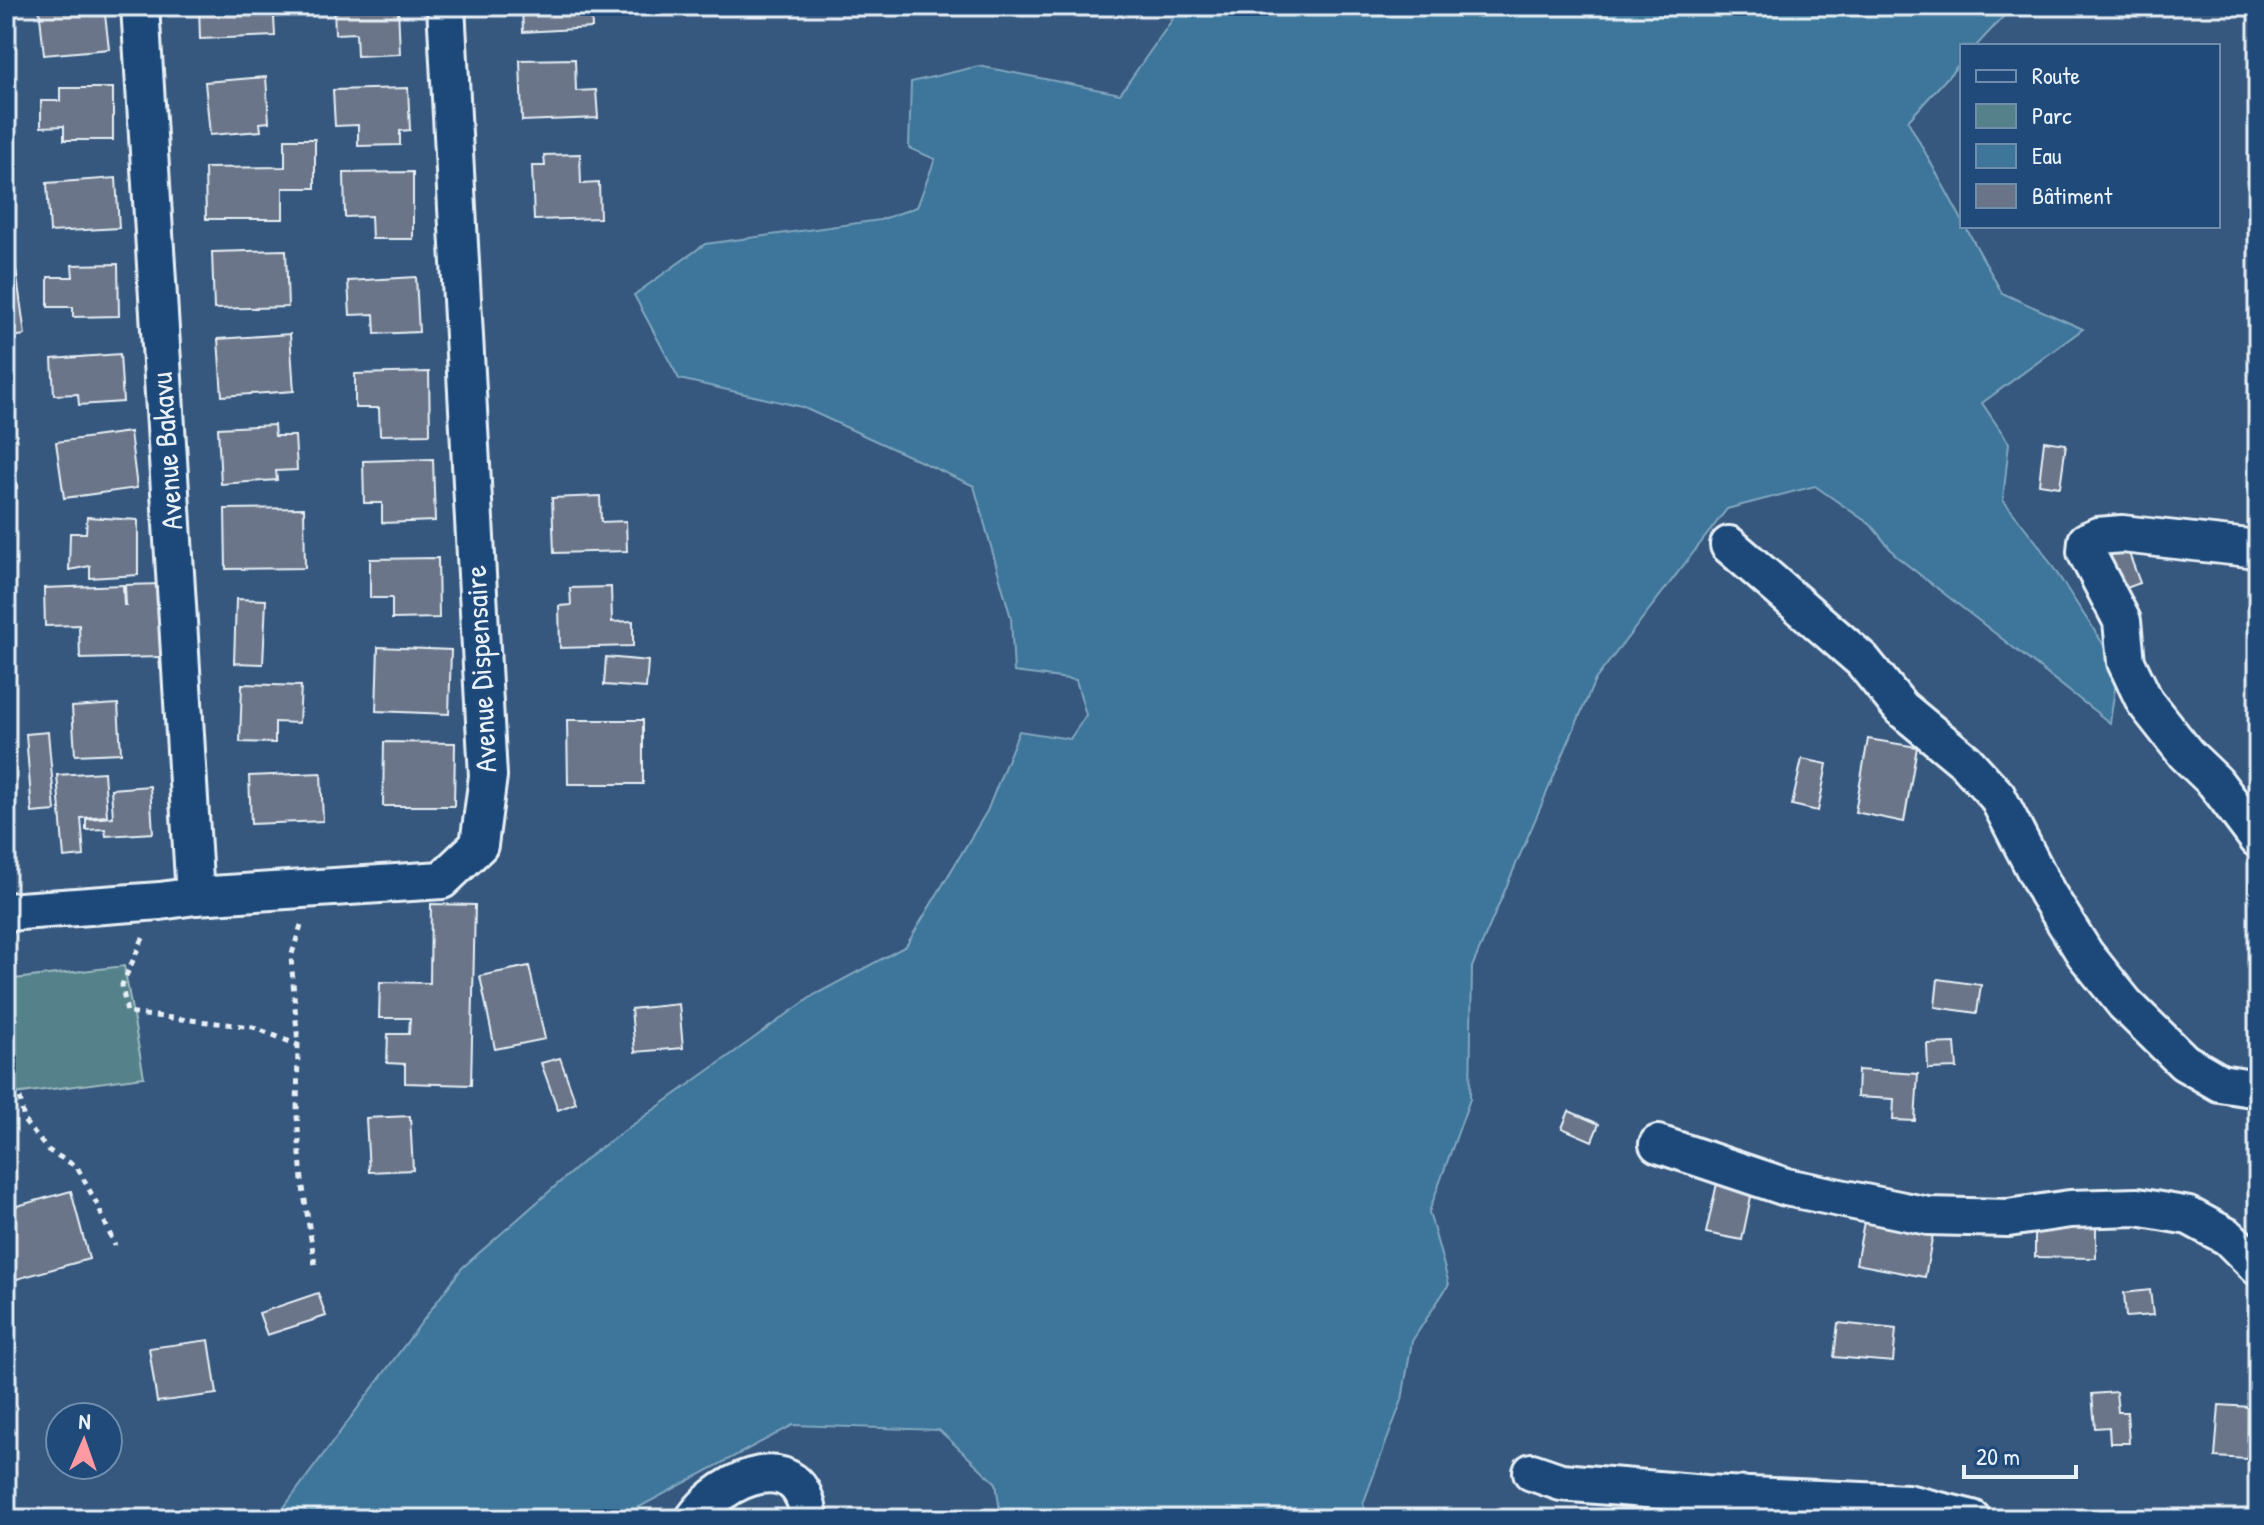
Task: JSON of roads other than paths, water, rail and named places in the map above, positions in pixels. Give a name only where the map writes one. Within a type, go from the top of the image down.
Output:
[{"type":"street","name":"Avenue Bakavu","points":[[140,6],[178,898]]},
{"type":"street","name":"Avenue Dispensaire","points":[[6,912],[442,880],[479,845],[488,776],[446,6]]},
{"type":"street","points":[[2258,549],[2122,534],[2098,536],[2087,541],[2086,552],[2119,613],[2126,662],[2145,702],[2186,754],[2215,782],[2258,839]]},
{"type":"street","points":[[1729,545],[1862,660],[1901,708],[1965,761],[1997,796],[2047,893],[2077,942],[2125,1004],[2184,1062],[2220,1083],[2258,1089]]},
{"type":"street","points":[[1658,1144],[1786,1187],[1928,1216],[2008,1218],[2070,1209],[2137,1207],[2189,1216],[2228,1237],[2258,1267]]},
{"type":"street","points":[[1532,1472],[1561,1482],[1706,1494],[1907,1503],[1972,1519]]},
{"type":"street","points":[[694,1519],[705,1503],[753,1475],[778,1474],[795,1482],[807,1505],[809,1519]]},
{"type":"water","points":[[1182,6],[2013,6],[1978,44],[1960,44],[1960,63],[1908,121],[1960,216],[1960,228],[1966,228],[2002,293],[2083,329],[1982,403],[2009,443],[2003,500],[2038,544],[2118,667],[2110,723],[1896,556],[1871,525],[1815,486],[1727,509],[1595,680],[1472,967],[1470,1099],[1429,1212],[1449,1284],[1412,1341],[1402,1400],[1363,1504],[1369,1519],[1001,1519],[996,1483],[939,1430],[793,1425],[617,1519],[253,1519],[279,1514],[462,1268],[592,1154],[814,995],[906,946],[987,811],[1019,731],[1070,739],[1086,715],[1076,680],[1014,672],[1011,618],[974,486],[802,407],[679,379],[634,295],[705,244],[880,220],[917,207],[935,159],[909,148],[911,82],[979,66],[1120,94]]}]
